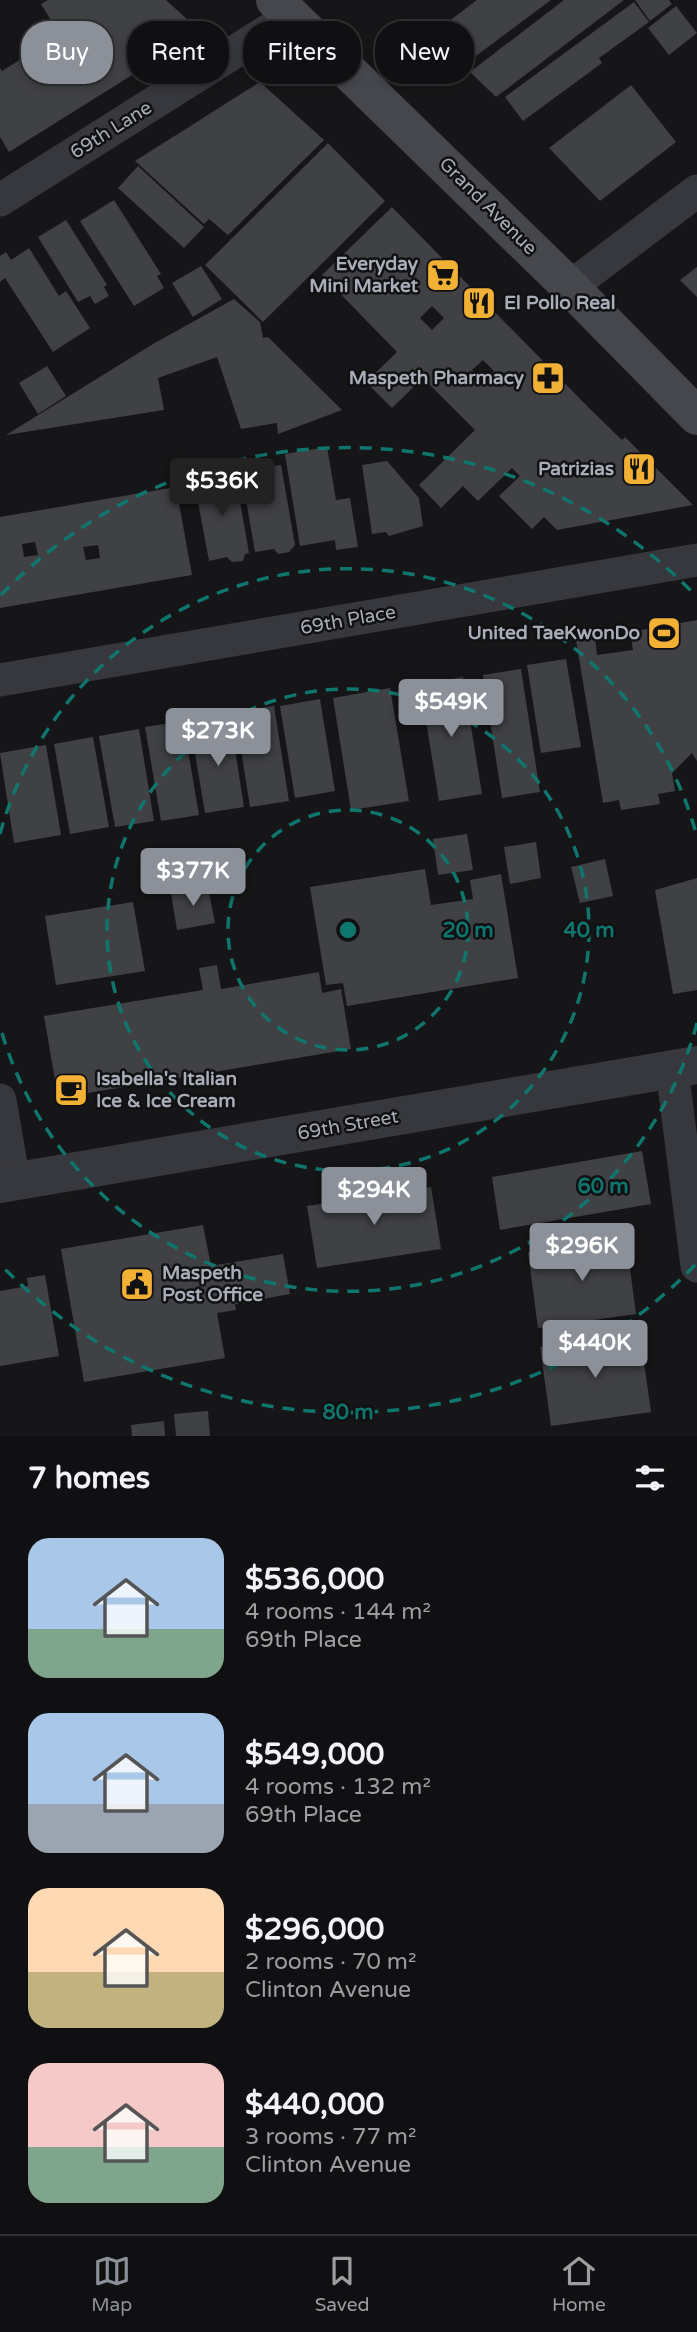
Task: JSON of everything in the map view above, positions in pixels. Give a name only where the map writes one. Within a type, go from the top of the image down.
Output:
[{"type":"main road","name":"Grand Avenue","points":[[284,8],[570,286],[697,416]]},
{"type":"street","name":"69th Lane","points":[[0,200],[284,8]]},
{"type":"street","points":[[570,286],[697,191]]},
{"type":"street","name":"69th Place","points":[[0,680],[697,560]]},
{"type":"street","points":[[684,1067],[697,1266]]},
{"type":"street","name":"69th Street","points":[[7,1183],[684,1067]]},
{"type":"street","points":[[0,1100],[7,1183]]},
{"type":"building","points":[[48,0],[166,0],[189,21],[127,21],[127,78],[9,152],[0,137],[0,68],[2,71],[21,59],[21,84],[113,84],[113,21],[51,21],[41,4]]},
{"type":"building","points":[[477,0],[551,0],[474,57],[474,21],[449,21]]},
{"type":"building","points":[[564,0],[624,0],[496,97],[474,76],[474,69]]},
{"type":"building","points":[[635,0],[669,0],[672,4],[650,21]]},
{"type":"building","points":[[634,2],[649,22],[599,58],[602,63],[523,121],[505,97]]},
{"type":"building","points":[[676,6],[697,33],[669,55],[648,28]]},
{"type":"building","points":[[257,84],[262,84],[324,140],[228,235],[209,219],[204,224],[135,161]]},
{"type":"building","points":[[631,85],[676,142],[600,201],[549,148]]},
{"type":"building","points":[[328,143],[385,201],[263,322],[205,265]]},
{"type":"building","points":[[138,166],[204,227],[184,248],[118,188]]},
{"type":"building","points":[[114,200],[161,274],[157,276],[164,288],[134,306],[80,221]]},
{"type":"building","points":[[392,207],[589,408],[622,440],[625,437],[693,505],[557,530],[544,517],[532,529],[499,496],[520,476],[512,468],[478,501],[463,486],[441,508],[419,485],[475,430],[423,378],[392,408],[366,382],[397,352],[322,275]],"holes":[[[432,306],[444,318],[432,330],[420,318]],[[483,360],[494,371],[483,382],[472,370]]]},
{"type":"building","points":[[66,220],[107,285],[104,287],[109,296],[95,304],[90,296],[78,302],[38,237]]},
{"type":"building","points":[[29,248],[59,296],[66,291],[90,328],[53,352],[5,278],[0,282],[0,256],[6,252],[11,260]]},
{"type":"building","points":[[201,266],[222,299],[193,317],[172,283]]},
{"type":"building","points":[[697,267],[697,297],[680,280]]},
{"type":"building","points":[[234,299],[260,322],[263,338],[268,337],[342,410],[278,434],[277,423],[241,429],[217,357],[158,378],[164,410],[6,435],[153,344]]},
{"type":"building","points":[[47,366],[66,396],[38,414],[19,383]]},
{"type":"building","points":[[327,447],[336,500],[350,498],[358,547],[336,550],[335,540],[300,546],[285,454]]},
{"type":"building","points":[[387,461],[419,498],[423,526],[389,536],[386,532],[372,534],[362,465]]},
{"type":"building","points":[[281,465],[295,545],[289,552],[278,554],[274,549],[255,552],[241,471]]},
{"type":"building","points":[[235,473],[249,553],[245,554],[243,561],[232,562],[227,557],[209,561],[194,480]]},
{"type":"building","points":[[176,487],[192,575],[0,608],[0,517]],"holes":[[[35,542],[38,555],[24,557],[22,544]],[[98,545],[100,558],[86,560],[83,547]]]},
{"type":"building","points":[[697,620],[697,761],[692,753],[672,773],[675,791],[658,794],[660,804],[621,810],[619,800],[603,803],[576,640],[595,637],[597,655],[633,650],[630,632]]},
{"type":"building","points":[[566,659],[581,747],[541,753],[527,665]]},
{"type":"building","points":[[521,669],[540,792],[502,798],[483,675]]},
{"type":"building","points":[[463,677],[482,794],[439,801],[420,684]]},
{"type":"building","points":[[390,688],[409,801],[351,810],[333,698]]},
{"type":"building","points":[[320,699],[335,791],[295,798],[280,706]]},
{"type":"building","points":[[274,706],[289,801],[250,807],[235,712]]},
{"type":"building","points":[[219,720],[231,724],[244,807],[205,813],[191,730],[210,727]]},
{"type":"building","points":[[183,721],[199,815],[161,821],[145,727]]},
{"type":"building","points":[[139,729],[154,821],[115,827],[99,736]]},
{"type":"building","points":[[93,737],[109,827],[70,834],[54,744]]},
{"type":"building","points":[[46,745],[61,835],[14,843],[0,753]]},
{"type":"building","points":[[467,834],[473,870],[438,875],[433,839]]},
{"type":"building","points":[[536,842],[541,878],[510,884],[504,847]]},
{"type":"building","points":[[605,859],[613,896],[580,903],[571,867]]},
{"type":"building","points":[[425,869],[431,905],[473,899],[470,880],[501,874],[518,978],[347,1006],[343,983],[326,985],[310,887]]},
{"type":"building","points":[[697,878],[697,990],[673,994],[655,890]]},
{"type":"building","points":[[208,887],[215,923],[177,930],[171,893]]},
{"type":"building","points":[[133,902],[145,971],[56,985],[45,916]]},
{"type":"building","points":[[217,965],[221,989],[319,972],[322,993],[341,989],[351,1049],[58,1098],[44,1016],[203,990],[199,968]]},
{"type":"building","points":[[642,1151],[651,1204],[500,1230],[492,1177]]},
{"type":"building","points":[[431,1187],[441,1249],[317,1268],[307,1206]]},
{"type":"building","points":[[203,1225],[211,1266],[283,1254],[290,1294],[235,1304],[236,1310],[217,1313],[225,1358],[84,1382],[61,1249]]},
{"type":"building","points":[[626,1238],[636,1314],[538,1328],[528,1252]]},
{"type":"building","points":[[45,1275],[59,1356],[0,1366],[0,1291],[28,1286],[27,1278]]},
{"type":"building","points":[[640,1334],[651,1412],[551,1426],[540,1347]]},
{"type":"building","points":[[208,1411],[210,1436],[176,1436],[174,1414]]},
{"type":"building","points":[[164,1421],[165,1436],[132,1436],[131,1425]]},
{"type":"place","name":"Everyday Mini Market","points":[[443,275]]},
{"type":"place","name":"El Pollo Real","points":[[479,303]]},
{"type":"place","name":"Maspeth Pharmacy","points":[[548,378]]},
{"type":"place","name":"Patrizias","points":[[639,469]]},
{"type":"place","name":"United TaeKwonDo","points":[[664,633]]},
{"type":"place","name":"Isabella's Italian Ice & Ice Cream","points":[[71,1090]]},
{"type":"place","name":"Maspeth Post Office","points":[[137,1284]]}]
